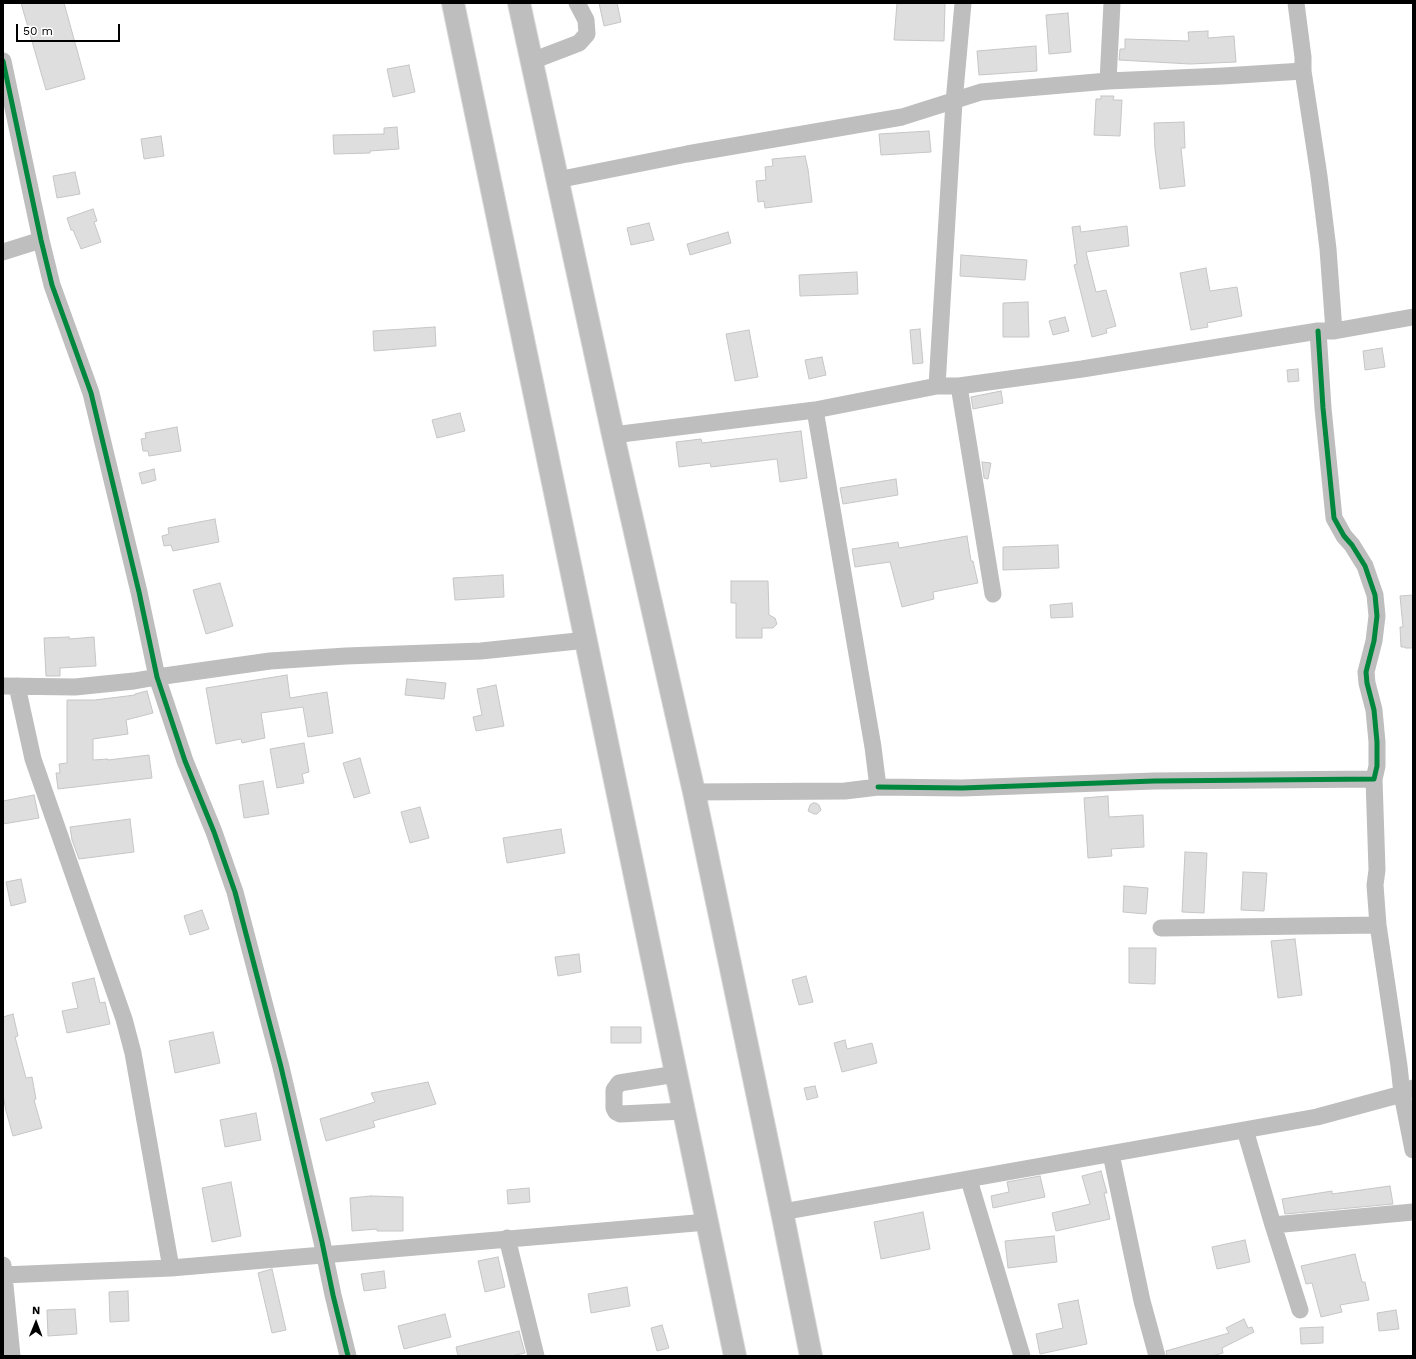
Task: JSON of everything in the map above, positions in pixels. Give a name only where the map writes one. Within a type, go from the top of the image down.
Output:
[{"type":"highway","points":[[454,3],[735,1356]]},
{"type":"highway","points":[[519,3],[613,435],[694,792],[811,1356]]},
{"type":"street","points":[[532,61],[579,43],[587,34],[586,20],[578,3]]},
{"type":"street","points":[[937,386],[954,102],[964,3]]},
{"type":"street","points":[[1108,81],[1112,3]]},
{"type":"street","points":[[1296,3],[1303,57],[1303,71],[1325,227],[1326,331],[1323,408],[1334,518],[1364,566],[1375,595],[1377,616],[1374,641],[1366,672],[1367,683],[1374,710],[1377,742],[1377,766],[1374,779],[1377,870],[1375,885],[1378,925],[1398,1058],[1408,1091],[1413,1150]]},
{"type":"street","points":[[3,61],[52,286],[91,394],[139,592],[157,677],[185,761],[214,832],[235,892],[281,1067],[348,1356]]},
{"type":"street","points":[[557,180],[687,154],[902,117],[954,102],[981,92],[1108,81],[1303,71]]},
{"type":"street","points":[[3,252],[41,240]]},
{"type":"street","points":[[613,435],[815,410],[937,386],[959,386],[1090,368],[1413,316]]},
{"type":"street","points":[[959,386],[993,594]]},
{"type":"street","points":[[815,410],[870,732],[878,788]]},
{"type":"street","points":[[171,1268],[133,1054],[124,1019],[33,759],[10,686],[76,687],[134,681],[270,661],[346,656],[481,651],[587,640]]},
{"type":"street","points":[[694,792],[845,791],[878,788],[962,788],[1154,781],[1374,779]]},
{"type":"street","points":[[1161,928],[1378,925]]},
{"type":"street","points":[[676,1074],[619,1083],[614,1090],[614,1108],[616,1112],[620,1114],[684,1111]]},
{"type":"street","points":[[782,1212],[1317,1117],[1408,1091]]},
{"type":"street","points":[[1245,1130],[1273,1226],[1300,1310]]},
{"type":"street","points":[[1111,1154],[1142,1301],[1157,1356]]},
{"type":"street","points":[[969,1180],[1022,1356]]},
{"type":"street","points":[[1273,1226],[1413,1212]]},
{"type":"street","points":[[12,1356],[4,1272],[171,1268],[707,1222]]},
{"type":"street","points":[[507,1238],[536,1356]]},
{"type":"building","points":[[21,3],[64,3],[85,79],[46,90]]},
{"type":"building","points":[[599,3],[617,3],[621,22],[604,26]]},
{"type":"building","points":[[897,3],[945,3],[944,41],[894,40]]},
{"type":"building","points":[[1068,13],[1071,52],[1049,54],[1046,15]]},
{"type":"building","points":[[1208,31],[1208,38],[1234,36],[1236,62],[1190,64],[1119,60],[1120,49],[1125,49],[1125,39],[1189,41],[1188,32]]},
{"type":"building","points":[[1036,46],[1037,71],[979,75],[977,51]]},
{"type":"building","points":[[409,65],[415,92],[393,97],[387,69]]},
{"type":"building","points":[[1101,96],[1114,96],[1113,100],[1122,100],[1120,136],[1094,135],[1096,99],[1101,99]]},
{"type":"building","points":[[1184,122],[1185,148],[1181,148],[1185,186],[1160,189],[1155,149],[1154,123]]},
{"type":"building","points":[[397,127],[399,149],[370,151],[370,153],[334,154],[333,135],[384,134],[384,128]]},
{"type":"building","points":[[929,131],[931,152],[881,155],[879,134]]},
{"type":"building","points":[[161,136],[164,156],[144,159],[141,139]]},
{"type":"building","points":[[805,156],[812,202],[765,208],[764,201],[758,202],[756,181],[766,180],[765,167],[773,166],[772,159]]},
{"type":"building","points":[[75,172],[80,194],[57,198],[53,176]]},
{"type":"building","points":[[93,209],[97,221],[94,222],[101,242],[81,249],[73,230],[71,230],[67,218]]},
{"type":"building","points":[[649,223],[654,240],[631,245],[627,228]]},
{"type":"building","points":[[1080,226],[1081,232],[1127,226],[1129,246],[1086,252],[1096,292],[1106,290],[1116,326],[1106,329],[1107,333],[1092,337],[1074,265],[1077,264],[1072,227]]},
{"type":"building","points":[[728,232],[731,243],[690,255],[687,244]]},
{"type":"building","points":[[961,255],[1027,260],[1025,280],[960,276]]},
{"type":"building","points":[[1206,268],[1210,291],[1237,287],[1242,316],[1207,323],[1208,327],[1191,330],[1180,273]]},
{"type":"building","points":[[857,272],[858,294],[800,296],[799,275]]},
{"type":"building","points":[[1028,302],[1029,337],[1003,337],[1003,303]]},
{"type":"building","points":[[1065,317],[1069,331],[1053,335],[1049,321]]},
{"type":"building","points":[[435,327],[436,346],[374,351],[373,331]]},
{"type":"building","points":[[920,329],[923,363],[913,364],[910,330]]},
{"type":"building","points":[[749,330],[758,377],[735,381],[726,334]]},
{"type":"building","points":[[1382,348],[1385,367],[1365,370],[1363,351]]},
{"type":"building","points":[[822,357],[826,375],[809,379],[805,360]]},
{"type":"building","points":[[1298,369],[1299,381],[1288,382],[1287,370]]},
{"type":"building","points":[[1001,391],[1003,403],[973,409],[971,397]]},
{"type":"building","points":[[460,413],[465,431],[437,438],[432,420]]},
{"type":"building","points":[[177,427],[181,451],[149,456],[148,451],[143,451],[141,439],[146,438],[145,433]]},
{"type":"building","points":[[801,431],[807,478],[780,482],[777,459],[711,467],[710,463],[679,467],[676,442],[701,439],[702,443]]},
{"type":"building","points":[[982,462],[991,463],[988,479],[984,478]]},
{"type":"building","points":[[154,469],[156,480],[142,484],[139,473]]},
{"type":"building","points":[[896,479],[898,495],[843,504],[840,488]]},
{"type":"building","points":[[215,519],[219,542],[173,551],[171,545],[164,546],[162,536],[169,534],[168,528]]},
{"type":"building","points":[[967,536],[971,561],[973,561],[978,583],[933,592],[934,599],[902,607],[890,562],[855,567],[852,549],[898,542],[899,548]]},
{"type":"building","points":[[1058,545],[1059,568],[1003,570],[1003,547]]},
{"type":"building","points":[[503,575],[504,597],[455,600],[453,578]]},
{"type":"building","points":[[731,581],[768,581],[769,615],[775,618],[777,624],[773,628],[762,628],[762,638],[736,638],[736,603],[731,603]]},
{"type":"building","points":[[220,583],[233,626],[206,634],[193,590]]},
{"type":"building","points":[[1413,595],[1413,648],[1405,648],[1401,647],[1400,627],[1403,627],[1400,596]]},
{"type":"building","points":[[1072,603],[1073,617],[1051,618],[1050,605]]},
{"type":"building","points":[[69,637],[69,639],[94,637],[96,666],[60,668],[60,676],[46,676],[44,638]]},
{"type":"building","points":[[287,675],[290,698],[327,692],[333,733],[308,737],[303,707],[261,713],[265,738],[242,743],[241,739],[216,744],[206,688]]},
{"type":"building","points":[[407,679],[446,683],[444,699],[405,695]]},
{"type":"building","points":[[496,685],[504,726],[476,731],[473,717],[482,715],[477,689]]},
{"type":"building","points":[[147,691],[153,713],[126,720],[128,734],[93,739],[93,760],[108,760],[149,755],[152,778],[58,789],[56,773],[60,773],[59,764],[67,763],[67,700],[95,700],[135,695]]},
{"type":"building","points":[[304,743],[309,772],[302,774],[304,783],[277,788],[270,749]]},
{"type":"building","points":[[360,758],[370,793],[354,798],[343,763]]},
{"type":"building","points":[[263,781],[269,814],[244,818],[239,785]]},
{"type":"building","points":[[34,795],[39,818],[3,824],[3,801]]},
{"type":"building","points":[[1108,796],[1109,817],[1143,815],[1144,847],[1111,849],[1112,856],[1088,858],[1084,798]]},
{"type":"building","points":[[813,803],[819,805],[821,810],[817,814],[808,811],[810,805]]},
{"type":"building","points":[[420,807],[429,838],[410,843],[401,812]]},
{"type":"building","points":[[130,819],[134,852],[79,859],[72,840],[70,827]]},
{"type":"building","points":[[561,829],[565,853],[507,863],[503,838]]},
{"type":"building","points":[[1185,852],[1207,853],[1204,913],[1182,912]]},
{"type":"building","points":[[1243,872],[1267,873],[1264,911],[1241,910]]},
{"type":"building","points":[[21,879],[26,902],[11,906],[6,882]]},
{"type":"building","points":[[1124,886],[1148,888],[1146,914],[1123,912]]},
{"type":"building","points":[[202,910],[209,929],[190,935],[184,916]]},
{"type":"building","points":[[1295,939],[1302,995],[1278,998],[1271,941]]},
{"type":"building","points":[[1129,948],[1156,948],[1155,984],[1129,983]]},
{"type":"building","points":[[579,954],[581,972],[558,976],[555,957]]},
{"type":"building","points":[[806,976],[813,1002],[799,1005],[792,980]]},
{"type":"building","points":[[94,978],[100,1003],[105,1002],[110,1024],[67,1033],[62,1011],[78,1008],[72,983]]},
{"type":"building","points":[[13,1014],[18,1036],[15,1037],[26,1078],[32,1077],[36,1099],[34,1100],[42,1128],[13,1136],[3,1095],[3,1017]]},
{"type":"building","points":[[611,1027],[641,1027],[641,1043],[611,1043]]},
{"type":"building","points":[[213,1032],[220,1063],[175,1073],[169,1041]]},
{"type":"building","points":[[845,1040],[847,1049],[872,1043],[877,1063],[842,1072],[834,1043]]},
{"type":"building","points":[[428,1082],[436,1104],[373,1121],[375,1127],[326,1141],[320,1119],[375,1102],[371,1093]]},
{"type":"building","points":[[815,1086],[818,1097],[807,1100],[804,1088]]},
{"type":"building","points":[[256,1113],[261,1140],[225,1147],[220,1120]]},
{"type":"building","points":[[1101,1171],[1107,1193],[1104,1193],[1110,1219],[1056,1231],[1052,1213],[1090,1204],[1082,1176]]},
{"type":"building","points":[[1040,1176],[1045,1197],[993,1208],[991,1196],[1009,1192],[1007,1182]]},
{"type":"building","points":[[231,1182],[241,1236],[212,1242],[202,1188]]},
{"type":"building","points":[[1390,1186],[1393,1204],[1285,1214],[1282,1199],[1332,1191],[1332,1194]]},
{"type":"building","points":[[529,1188],[530,1202],[508,1204],[507,1190]]},
{"type":"building","points":[[371,1196],[403,1197],[403,1231],[377,1231],[377,1229],[352,1231],[350,1198]]},
{"type":"building","points":[[923,1212],[930,1249],[881,1259],[874,1222]]},
{"type":"building","points":[[1054,1236],[1057,1262],[1008,1268],[1005,1241]]},
{"type":"building","points":[[1245,1240],[1250,1262],[1217,1269],[1212,1247]]},
{"type":"building","points":[[1355,1254],[1362,1282],[1365,1282],[1369,1300],[1340,1305],[1342,1312],[1321,1317],[1312,1283],[1306,1284],[1301,1266]]},
{"type":"building","points":[[498,1257],[505,1287],[485,1292],[478,1261]]},
{"type":"building","points":[[272,1269],[286,1330],[272,1333],[258,1273]]},
{"type":"building","points":[[384,1271],[386,1288],[364,1291],[361,1274]]},
{"type":"building","points":[[627,1287],[630,1306],[591,1313],[588,1294]]},
{"type":"building","points":[[128,1291],[129,1321],[110,1322],[109,1292]]},
{"type":"building","points":[[1078,1300],[1087,1344],[1040,1354],[1036,1334],[1063,1328],[1058,1304]]},
{"type":"building","points":[[75,1309],[77,1334],[48,1336],[47,1310]]},
{"type":"building","points":[[1396,1310],[1399,1329],[1379,1331],[1377,1313]]},
{"type":"building","points":[[445,1314],[451,1337],[404,1349],[398,1326]]},
{"type":"building","points":[[1244,1319],[1248,1328],[1252,1327],[1254,1332],[1222,1348],[1223,1353],[1212,1356],[1167,1356],[1166,1351],[1229,1333],[1226,1328]]},
{"type":"building","points":[[662,1325],[669,1348],[657,1351],[651,1328]]},
{"type":"building","points":[[1323,1327],[1323,1343],[1301,1344],[1300,1328]]},
{"type":"building","points":[[519,1331],[525,1353],[511,1356],[458,1356],[456,1347]]},
{"type":"cycle path","points":[[3,61],[52,285],[91,393],[139,592],[157,677],[185,761],[214,832],[235,892],[281,1067],[348,1356]]},
{"type":"cycle path","points":[[878,787],[962,788],[1154,781],[1374,779],[1377,766],[1377,742],[1374,710],[1367,683],[1366,672],[1374,641],[1377,616],[1375,595],[1365,566],[1352,545],[1344,536],[1334,518],[1323,408],[1318,331]]}]
